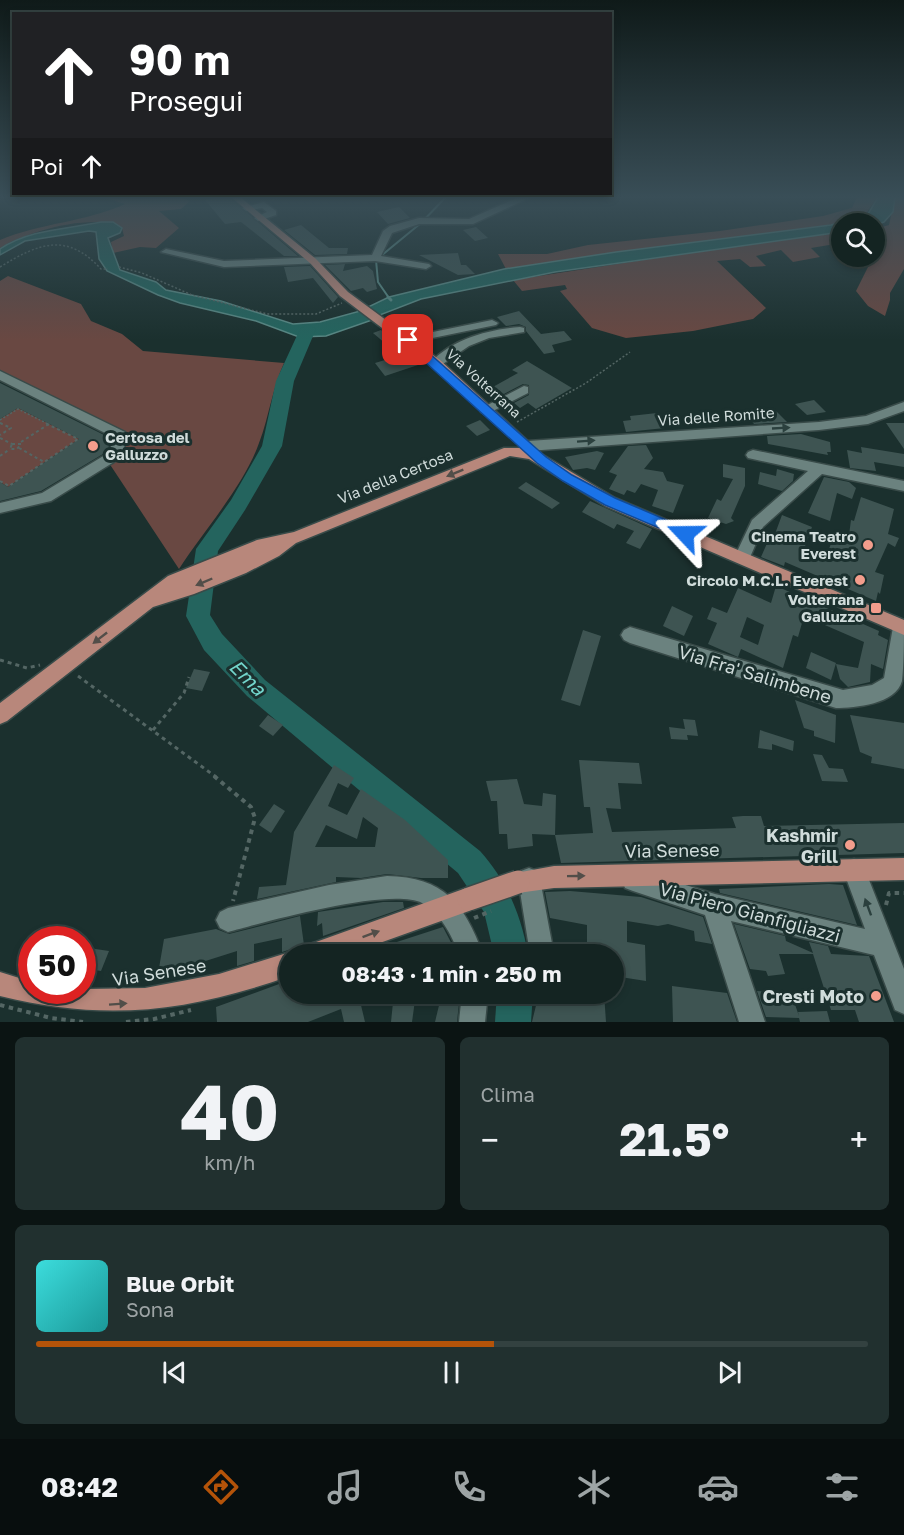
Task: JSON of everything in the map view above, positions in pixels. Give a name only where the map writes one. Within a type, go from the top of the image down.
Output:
[{"type":"main road","name":"Via Volterrana","points":[[293,245],[314,261],[350,301],[408,340],[436,363],[486,409],[510,439],[526,452],[610,502],[903,627]]},
{"type":"main road","points":[[510,439],[528,446],[542,460]]},
{"type":"main road","name":"Via della Certosa","points":[[0,715],[146,602],[176,587],[296,537],[510,439]]},
{"type":"main road","name":"Via Senese","points":[[344,944],[523,881],[619,876],[904,869]]},
{"type":"main road","name":"Via Senese","points":[[0,984],[26,996],[67,1004],[109,1004],[152,1001],[205,991],[279,967]]},
{"type":"street","points":[[375,258],[381,245]]},
{"type":"street","points":[[166,252],[224,264],[375,258],[398,260],[413,266],[426,266]]},
{"type":"street","points":[[408,340],[492,323]]},
{"type":"street","points":[[436,363],[472,339],[502,331],[520,330]]},
{"type":"street","points":[[0,375],[120,435],[121,441],[117,454],[46,497],[0,508]]},
{"type":"street","points":[[486,409],[524,390]]},
{"type":"street","name":"Via delle Romite","points":[[528,446],[846,424],[868,420],[904,406]]},
{"type":"street","points":[[753,455],[904,486]]},
{"type":"street","points":[[742,558],[757,524],[819,469]]},
{"type":"street","name":"Via Fra' Salimbene","points":[[630,635],[836,699],[847,700],[888,688],[893,682],[903,627]]},
{"type":"street","points":[[854,870],[904,1001]]},
{"type":"street","name":"Via Piero Gianfigliazzi","points":[[619,876],[715,906],[882,945]]},
{"type":"street","points":[[523,881],[539,944]]},
{"type":"street","points":[[228,920],[288,906],[396,887],[425,891],[445,908],[468,944]]},
{"type":"street","points":[[715,906],[722,934],[752,1022]]},
{"type":"street","points":[[471,1022],[473,1004]]},
{"type":"path","points":[[0,267],[32,249],[49,246],[73,247],[85,251],[101,270],[108,269]]},
{"type":"path","points":[[119,267],[142,273],[192,295],[267,314],[316,314],[350,301]]},
{"type":"path","points":[[510,439],[630,352]]},
{"type":"path","points":[[0,481],[9,486],[78,439],[49,424],[18,409],[0,421],[11,428],[0,436],[12,444],[20,443],[49,424]]},
{"type":"path","points":[[19,448],[20,443]]},
{"type":"path","points":[[10,449],[12,444]]},
{"type":"path","points":[[0,456],[10,449],[19,448],[44,462]]},
{"type":"path","points":[[0,660],[27,668],[46,662]]},
{"type":"path","points":[[78,676],[231,788],[251,807],[255,818],[228,920]]},
{"type":"path","points":[[153,730],[184,693],[189,677]]},
{"type":"path","points":[[0,1005],[51,1018],[83,1022]]},
{"type":"shaded area","points":[[111,245],[160,245],[156,248],[140,247],[113,253]]},
{"type":"shaded area","points":[[591,245],[674,245],[506,269],[498,254],[547,254]]},
{"type":"shaded area","points":[[743,245],[831,245],[811,248],[820,257],[793,262],[781,250],[756,256],[766,266],[750,267],[740,259],[717,261],[766,308],[753,319],[693,331],[626,338],[592,328],[560,291],[567,289],[565,285],[522,291],[513,280]]},
{"type":"shaded area","points":[[885,245],[904,245],[904,269],[890,293],[885,316],[868,306],[856,291],[868,267],[885,267]]},
{"type":"shaded area","points":[[8,276],[81,304],[91,321],[122,334],[143,351],[284,363],[262,433],[244,475],[179,569],[109,463],[124,435],[0,372],[0,281]]},
{"type":"shaded area","points":[[18,408],[79,439],[8,487],[0,482],[0,419]]},
{"type":"water","points":[[7,245],[18,245],[0,255],[0,249]]},
{"type":"water","points":[[97,245],[111,245],[120,270],[156,282],[166,290],[221,301],[293,324],[320,322],[360,311],[372,320],[326,336],[299,337],[256,321],[180,303],[158,295],[107,271],[99,259]]},
{"type":"water","points":[[674,245],[750,245],[555,272],[421,299],[380,315],[368,307],[389,297],[504,269]]},
{"type":"building","points":[[270,245],[285,245],[298,256],[284,256]]},
{"type":"building","points":[[302,245],[348,248],[347,254],[315,255]]},
{"type":"building","points":[[458,253],[461,265],[466,265],[475,274],[458,275],[419,255]]},
{"type":"building","points":[[345,264],[343,271],[367,266],[373,271],[377,289],[367,292],[363,288],[351,291],[325,265]]},
{"type":"building","points":[[310,266],[338,297],[333,303],[313,278],[288,282],[284,267]]},
{"type":"building","points":[[519,311],[541,334],[564,331],[572,340],[552,345],[555,352],[544,354],[526,331],[526,327],[519,324],[506,326],[497,317]]},
{"type":"building","points":[[381,330],[409,351],[399,355],[373,333]]},
{"type":"building","points":[[408,353],[421,364],[385,376],[375,363]]},
{"type":"building","points":[[527,361],[572,388],[536,409],[528,403],[520,408],[514,403],[529,395],[529,385],[523,384],[502,395],[491,388],[518,373],[512,370]]},
{"type":"building","name":"Certosa del Galluzzo","points":[[0,383],[110,438],[108,451],[41,491],[0,501],[0,482],[8,487],[79,439],[18,408],[0,419]]},
{"type":"building","points":[[814,400],[826,412],[807,415],[795,404]]},
{"type":"building","points":[[775,410],[787,422],[754,424],[747,415]]},
{"type":"building","points":[[657,413],[665,428],[626,432],[623,421],[631,420],[630,416]]},
{"type":"building","points":[[480,420],[490,430],[477,436],[466,426]]},
{"type":"building","points":[[886,423],[904,423],[904,449]]},
{"type":"building","points":[[801,434],[830,442],[831,452],[827,452],[828,455],[768,444],[767,436]]},
{"type":"building","points":[[646,445],[653,458],[644,469],[663,472],[667,481],[684,485],[673,513],[652,506],[658,490],[641,484],[635,493],[627,490],[624,495],[609,489],[617,475],[609,472],[628,446]]},
{"type":"building","points":[[861,447],[904,454],[904,467],[874,462],[876,471],[850,468],[847,450],[862,453]]},
{"type":"building","points":[[597,451],[604,453],[595,470],[587,468],[573,470],[565,457]]},
{"type":"building","points":[[723,464],[745,468],[745,486],[731,518],[734,521],[726,524],[708,518],[717,499],[721,501],[733,479],[723,477]]},
{"type":"building","points":[[777,469],[794,474],[793,481],[782,491],[758,484],[760,472],[776,476]]},
{"type":"building","points":[[824,477],[849,482],[856,488],[852,499],[837,493],[830,521],[808,513]]},
{"type":"building","points":[[526,482],[560,503],[552,509],[518,488]]},
{"type":"building","points":[[861,497],[894,509],[888,534],[899,538],[895,547],[888,543],[875,572],[884,575],[876,601],[785,562],[784,566],[761,557],[768,541],[772,542],[782,515],[812,527],[804,549],[826,557],[836,530],[849,535],[851,520],[854,521]]},
{"type":"building","points":[[590,501],[652,529],[640,549],[626,543],[634,531],[617,524],[614,529],[582,512]]},
{"type":"building","points":[[776,586],[879,631],[878,635],[888,640],[883,669],[871,664],[870,682],[848,687],[840,679],[836,664],[858,668],[864,642],[804,616],[798,637],[793,635],[783,668],[741,649],[738,657],[708,644],[717,623],[707,619],[712,607],[727,613],[738,588],[771,603]],"holes":[[[747,617],[764,625],[758,645],[740,637]]]},
{"type":"building","points":[[672,606],[693,616],[684,636],[663,626]]},
{"type":"building","points":[[583,630],[601,636],[580,706],[561,700]]},
{"type":"building","points":[[811,652],[836,663],[831,680],[806,668]]},
{"type":"building","points":[[194,669],[210,672],[202,691],[186,688]]},
{"type":"building","points":[[795,700],[836,715],[835,743],[814,736],[814,731],[804,728]]},
{"type":"building","points":[[268,715],[283,725],[273,736],[259,726]]},
{"type":"building","points":[[850,715],[904,723],[904,769],[871,763],[872,757],[860,752]]},
{"type":"building","points":[[683,719],[695,720],[698,736],[687,735],[688,740],[671,739],[669,727],[685,729]]},
{"type":"building","points":[[760,730],[794,741],[793,751],[772,744],[772,750],[758,748]]},
{"type":"building","points":[[813,754],[822,755],[829,768],[843,769],[848,782],[822,781]]},
{"type":"building","points":[[579,760],[639,763],[642,784],[618,783],[621,809],[606,808],[612,832],[736,828],[732,817],[743,816],[761,816],[764,826],[904,823],[904,853],[561,863],[555,835],[593,833],[590,807],[584,807]]},
{"type":"building","points":[[334,765],[354,778],[348,788],[338,783],[328,806],[347,815],[361,789],[405,820],[448,860],[448,878],[387,874],[361,878],[336,877],[336,882],[257,899],[259,887],[286,885],[294,832]],"holes":[[[363,817],[378,828],[375,847],[315,847],[326,825],[357,839]]]},
{"type":"building","points":[[517,779],[524,804],[542,806],[543,793],[556,795],[555,835],[532,834],[533,846],[508,849],[507,834],[499,834],[497,801],[491,801],[486,781]]},
{"type":"building","points":[[274,804],[285,811],[271,833],[259,825]]},
{"type":"building","points":[[843,885],[857,925],[720,893],[719,889]]},
{"type":"building","points":[[570,891],[641,897],[703,917],[712,944],[695,941],[694,931],[668,924],[658,926],[627,921],[627,942],[645,945],[646,981],[624,978],[624,944],[587,944],[587,925],[550,918],[545,892]]},
{"type":"building","points":[[383,902],[403,902],[404,908],[323,936],[322,923],[317,926],[318,912]]},
{"type":"building","points":[[300,916],[304,944],[282,944],[282,938],[254,944],[254,961],[237,966],[237,951],[196,964],[159,968],[164,939],[216,929],[229,934]]},
{"type":"building","points":[[734,924],[785,936],[786,941],[813,953],[809,942],[828,946],[831,954],[869,956],[894,1022],[859,1022],[855,1010],[831,1010],[813,954],[779,954],[785,974],[768,976],[766,971],[750,969]]},
{"type":"building","points":[[443,927],[452,944],[391,944]]},
{"type":"building","points":[[96,949],[109,951],[101,971],[96,970]]},
{"type":"building","points":[[279,984],[279,1004],[361,1004],[365,1022],[344,1022],[341,1009],[308,1022],[217,1022],[216,1007]]},
{"type":"building","points":[[672,986],[727,993],[737,1022],[673,1022]]},
{"type":"building","points":[[757,991],[791,993],[799,1016],[798,1012],[827,1011],[830,1022],[800,1022],[799,1018],[766,1017]]},
{"type":"building","points":[[393,1004],[414,1004],[412,1022],[391,1022]]},
{"type":"building","points":[[439,1004],[459,1004],[457,1022],[435,1022]]},
{"type":"building","points":[[536,1004],[605,1004],[606,1022],[532,1022]]},
{"type":"waterway","points":[[389,298],[378,282],[376,260],[395,245]]},
{"type":"waterway","name":"Ema","points":[[308,329],[285,381],[272,446],[238,505],[207,549],[198,616],[213,642],[256,688],[469,862],[486,883],[498,904],[509,944]]},
{"type":"waterway","name":"Ema","points":[[513,1022],[514,1004]]},
{"type":"place","name":"Certosa del Galluzzo","points":[[93,446]]},
{"type":"place","name":"Cinema Teatro Everest","points":[[868,545]]},
{"type":"place","name":"Circolo M.C.L. Everest","points":[[860,580]]},
{"type":"place","name":"Volterrana Galluzzo","points":[[876,608]]},
{"type":"place","name":"Kashmir Grill","points":[[850,845]]},
{"type":"place","name":"Cresti Moto","points":[[876,996]]},
{"type":"route","points":[[408,340],[542,460],[567,478],[610,502],[685,534]]}]
